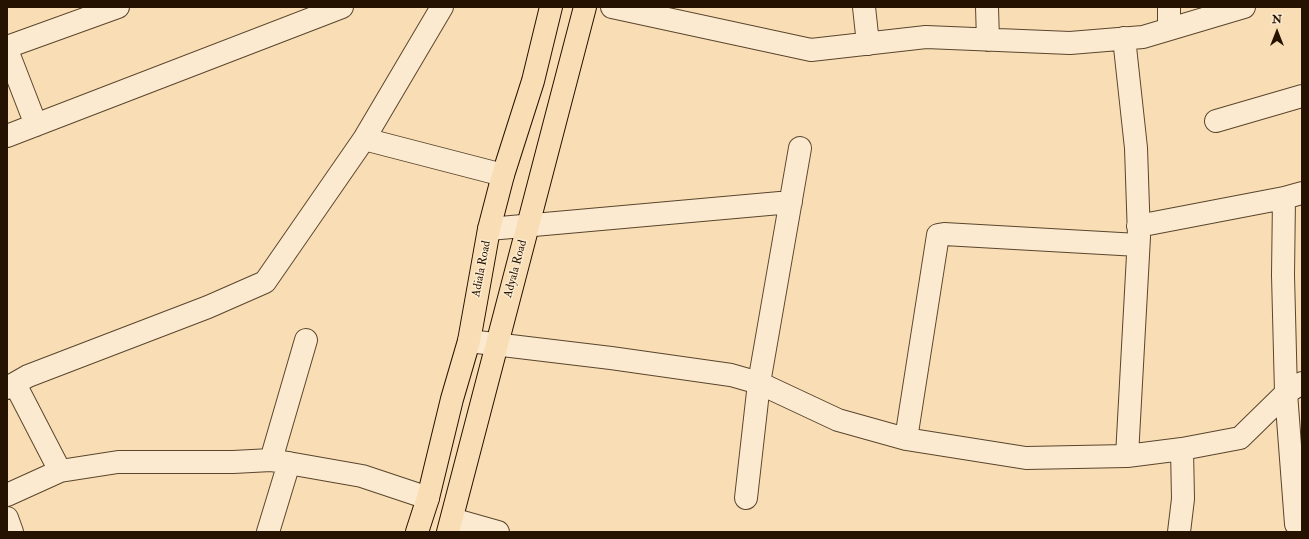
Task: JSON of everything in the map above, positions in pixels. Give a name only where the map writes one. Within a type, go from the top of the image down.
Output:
[{"type":"main road","name":"Adiala Road","points":[[417,532],[428,498],[468,341],[502,175],[532,81],[551,7]]},
{"type":"main road","name":"Adyala Road","points":[[450,526],[496,344],[585,7]]},
{"type":"street","points":[[7,47],[118,7]]},
{"type":"street","points":[[7,136],[342,7]]},
{"type":"street","points":[[60,471],[11,386],[28,376],[208,307],[265,282],[364,139],[442,7]]},
{"type":"street","points":[[612,7],[811,50],[926,36],[1070,43],[1124,38],[1142,36],[1244,7]]},
{"type":"street","points":[[864,7],[868,44]]},
{"type":"street","points":[[987,7],[988,40]]},
{"type":"street","points":[[1169,7],[1169,29]]},
{"type":"street","points":[[1124,38],[1136,148],[1138,236],[1127,456]]},
{"type":"street","points":[[7,50],[36,125]]},
{"type":"street","points":[[1216,121],[1302,96]]},
{"type":"street","points":[[364,139],[502,175]]},
{"type":"street","points":[[746,498],[759,383],[800,148]]},
{"type":"street","points":[[906,439],[938,235],[1138,236],[1293,196],[1283,275],[1294,388],[1296,524]]},
{"type":"street","points":[[490,229],[790,202]]},
{"type":"street","points":[[268,532],[280,462],[306,340]]},
{"type":"street","points":[[468,341],[618,359],[731,375],[759,383],[838,420],[906,439],[1026,458],[1127,456],[1182,449],[1240,438],[1294,388]]},
{"type":"street","points":[[1180,532],[1183,499],[1182,449]]},
{"type":"street","points":[[7,495],[60,471],[118,462],[280,462],[362,476],[428,498]]},
{"type":"street","points":[[7,518],[12,532]]},
{"type":"street","points":[[450,526],[498,532]]}]
